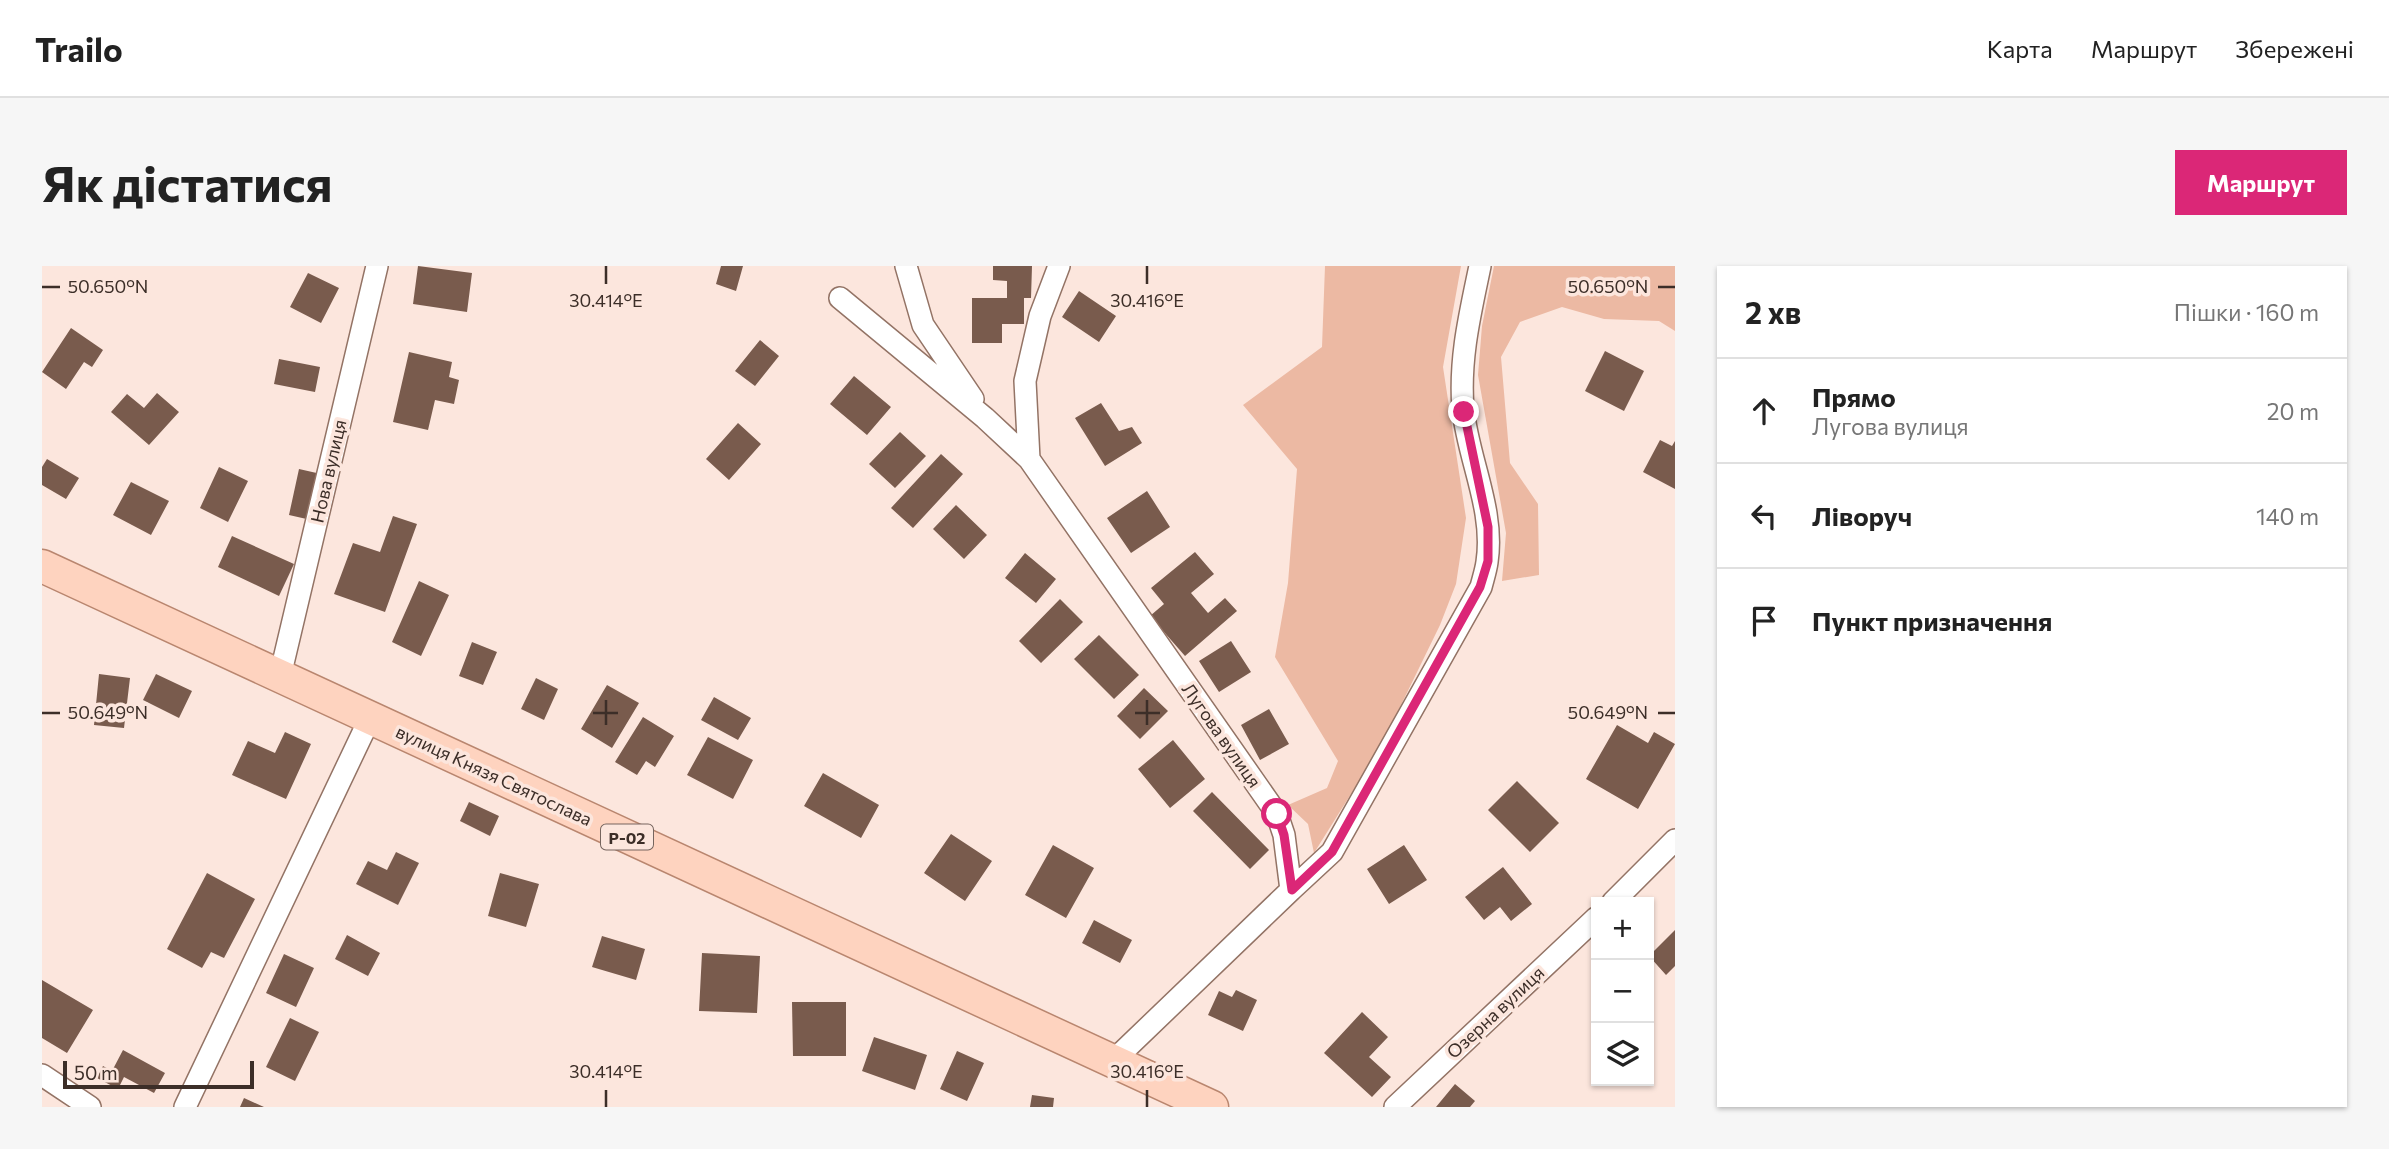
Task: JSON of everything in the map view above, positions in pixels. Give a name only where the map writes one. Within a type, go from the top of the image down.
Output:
[{"type":"main road","name":"вулиця Князя Святослава","points":[[42,566],[1212,1107]]},
{"type":"street","name":"Нова вулиця","points":[[280,677],[377,266]]},
{"type":"street","name":"Лугова вулиця","points":[[906,266],[923,324],[985,418]]},
{"type":"street","points":[[1029,459],[1025,381],[1040,316],[1059,266]]},
{"type":"street","points":[[1113,1061],[1332,852],[1480,587],[1488,561],[1488,527],[1464,412],[1461,378],[1464,341],[1480,266]]},
{"type":"street","name":"Лугова вулиця","points":[[840,298],[985,418],[1029,459],[1277,814],[1284,835],[1292,890]]},
{"type":"street","points":[[185,1107],[370,718]]},
{"type":"street","points":[[1618,897],[1675,840]]},
{"type":"street","name":"Озерна вулиця","points":[[1395,1107],[1591,923]]},
{"type":"street","points":[[42,1075],[90,1107]]},
{"type":"shaded area","points":[[1325,266],[1461,266],[1443,367],[1466,518],[1456,584],[1440,625],[1381,746],[1314,853],[1308,824],[1288,805],[1327,788],[1338,761],[1275,657],[1288,583],[1297,469],[1243,405],[1322,347]]},
{"type":"shaded area","points":[[1494,266],[1675,266],[1675,331],[1659,321],[1604,319],[1562,307],[1520,322],[1501,357],[1510,463],[1538,504],[1539,575],[1502,581],[1506,533],[1478,375],[1482,326]]},
{"type":"building","points":[[418,266],[472,273],[467,312],[413,304]]},
{"type":"building","points":[[721,266],[743,266],[736,291],[716,284]]},
{"type":"building","points":[[993,266],[1032,266],[1031,298],[1024,298],[1024,324],[1002,324],[1002,343],[972,343],[972,298],[1007,298],[1007,281],[993,280]]},
{"type":"building","points":[[308,273],[339,288],[321,323],[290,307]]},
{"type":"building","points":[[1079,291],[1116,316],[1099,342],[1062,317]]},
{"type":"building","points":[[71,328],[103,350],[92,367],[84,362],[66,389],[42,372]]},
{"type":"building","points":[[760,340],[779,356],[755,386],[735,371]]},
{"type":"building","points":[[1605,351],[1644,371],[1624,411],[1585,391]]},
{"type":"building","points":[[409,352],[452,362],[449,377],[459,380],[454,404],[435,400],[428,430],[393,422]]},
{"type":"building","points":[[279,359],[320,367],[315,392],[274,384]]},
{"type":"building","points":[[854,376],[891,407],[867,435],[830,404]]},
{"type":"building","points":[[157,393],[179,412],[149,445],[111,412],[127,394],[144,408]]},
{"type":"building","points":[[1101,403],[1119,431],[1132,427],[1142,443],[1105,466],[1075,418]]},
{"type":"building","points":[[738,423],[761,444],[729,480],[706,459]]},
{"type":"building","points":[[900,432],[926,456],[895,488],[869,464]]},
{"type":"building","points":[[1660,440],[1672,446],[1675,441],[1675,489],[1643,472]]},
{"type":"building","points":[[941,454],[963,474],[913,528],[891,508]]},
{"type":"building","points":[[47,459],[79,478],[66,499],[42,485],[42,467]]},
{"type":"building","points":[[219,467],[248,481],[228,522],[200,508]]},
{"type":"building","points":[[299,469],[321,474],[311,520],[289,515]]},
{"type":"building","points":[[131,482],[169,501],[151,535],[113,515]]},
{"type":"building","points":[[1147,491],[1170,527],[1131,553],[1107,518]]},
{"type":"building","points":[[956,505],[987,535],[964,559],[933,529]]},
{"type":"building","points":[[393,516],[417,524],[385,612],[334,594],[353,543],[380,552]]},
{"type":"building","points":[[232,536],[294,564],[279,596],[218,567]]},
{"type":"building","points":[[1195,552],[1214,574],[1191,593],[1208,613],[1225,598],[1237,611],[1185,656],[1150,616],[1164,604],[1151,588]]},
{"type":"building","points":[[1025,553],[1056,579],[1036,603],[1005,578]]},
{"type":"building","points":[[419,581],[449,595],[421,656],[392,642]]},
{"type":"building","points":[[1060,599],[1083,622],[1041,663],[1019,641]]},
{"type":"building","points":[[1099,635],[1139,675],[1114,699],[1074,659]]},
{"type":"building","points":[[1231,641],[1251,672],[1219,692],[1199,661]]},
{"type":"building","points":[[472,642],[497,652],[483,685],[459,676]]},
{"type":"building","points":[[99,674],[130,678],[124,728],[94,725]]},
{"type":"building","points":[[156,674],[192,691],[179,718],[143,700]]},
{"type":"building","points":[[536,678],[558,689],[544,720],[521,709]]},
{"type":"building","points":[[607,685],[639,703],[612,748],[581,729]]},
{"type":"building","points":[[1144,688],[1168,711],[1140,739],[1117,716]]},
{"type":"building","points":[[714,697],[751,718],[738,740],[701,720]]},
{"type":"building","points":[[1269,709],[1289,744],[1260,760],[1241,725]]},
{"type":"building","points":[[643,717],[674,736],[655,767],[646,761],[637,775],[615,762]]},
{"type":"building","points":[[1617,725],[1648,743],[1654,732],[1675,744],[1638,809],[1586,779]]},
{"type":"building","points":[[285,732],[311,744],[286,799],[232,775],[248,741],[275,753]]},
{"type":"building","points":[[708,737],[753,760],[733,799],[687,775]]},
{"type":"building","points":[[1173,740],[1205,779],[1170,808],[1138,769]]},
{"type":"building","points":[[823,773],[879,805],[861,838],[804,806]]},
{"type":"building","points":[[1517,781],[1559,823],[1530,852],[1488,810]]},
{"type":"building","points":[[1212,792],[1269,850],[1250,869],[1193,811]]},
{"type":"building","points":[[469,802],[499,816],[490,836],[460,821]]},
{"type":"building","points":[[951,834],[992,861],[965,901],[924,873]]},
{"type":"building","points":[[1053,845],[1094,868],[1066,918],[1025,895]]},
{"type":"building","points":[[1404,845],[1427,880],[1389,904],[1367,869]]},
{"type":"building","points":[[396,852],[419,863],[398,905],[356,884],[368,861],[387,870]]},
{"type":"building","points":[[1503,867],[1532,904],[1511,921],[1500,907],[1484,920],[1465,897]]},
{"type":"building","points":[[207,873],[255,899],[224,958],[211,952],[202,968],[167,949]]},
{"type":"building","points":[[500,873],[539,884],[526,927],[488,916]]},
{"type":"building","points":[[1094,920],[1132,940],[1120,963],[1082,943]]},
{"type":"building","points":[[1675,930],[1675,966],[1666,975],[1654,962],[1654,951]]},
{"type":"building","points":[[347,935],[380,953],[368,976],[335,959]]},
{"type":"building","points":[[602,936],[645,949],[636,980],[592,967]]},
{"type":"building","points":[[702,953],[760,956],[757,1013],[699,1011]]},
{"type":"building","points":[[284,954],[314,968],[296,1007],[266,993]]},
{"type":"building","points":[[42,980],[93,1010],[67,1053],[42,1038]]},
{"type":"building","points":[[1236,990],[1257,1000],[1243,1031],[1208,1015],[1219,991],[1232,997]]},
{"type":"building","points":[[792,1002],[846,1002],[846,1056],[793,1056]]},
{"type":"building","points":[[1362,1012],[1388,1037],[1369,1057],[1391,1077],[1372,1097],[1324,1053]]},
{"type":"building","points":[[290,1018],[319,1032],[295,1081],[266,1067]]},
{"type":"building","points":[[874,1037],[927,1055],[915,1090],[862,1071]]},
{"type":"building","points":[[123,1050],[165,1073],[154,1093],[124,1077],[118,1089],[97,1078],[103,1066],[112,1071]]},
{"type":"building","points":[[957,1051],[984,1063],[967,1101],[940,1089]]},
{"type":"building","points":[[1455,1084],[1475,1101],[1470,1107],[1436,1107]]},
{"type":"building","points":[[1032,1095],[1054,1098],[1053,1107],[1030,1107]]},
{"type":"building","points":[[244,1098],[264,1107],[240,1107]]},
{"type":"route","points":[[1277,814],[1284,835],[1292,890],[1332,852],[1480,587],[1488,561],[1488,527],[1464,412]]}]
